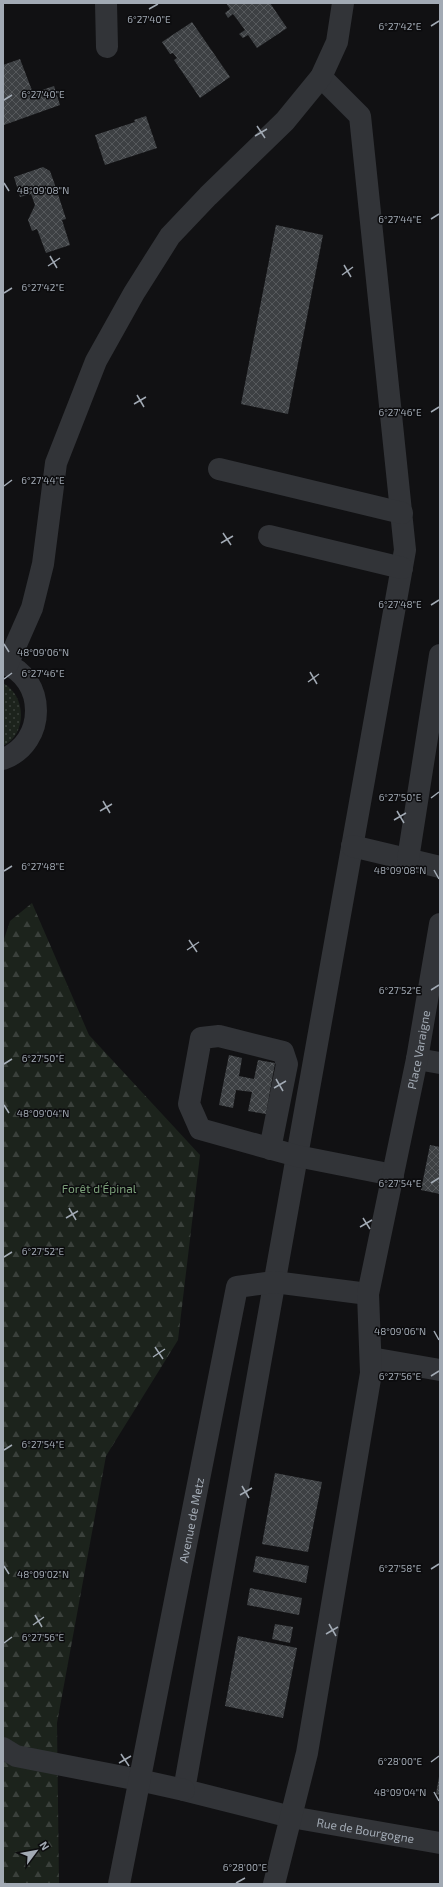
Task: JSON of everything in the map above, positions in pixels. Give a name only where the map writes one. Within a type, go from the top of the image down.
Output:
[{"type":"street","points":[[106,3],[107,47]]},
{"type":"street","points":[[3,759],[12,756],[22,748],[32,735],[37,714],[35,696],[23,676],[5,664],[32,608],[43,564],[56,463],[96,361],[134,293],[170,236],[208,196],[285,122],[321,77],[337,42],[343,3]]},
{"type":"street","points":[[184,1790],[406,550],[360,116],[321,77]]},
{"type":"street","points":[[219,469],[402,513]]},
{"type":"street","points":[[269,536],[402,568]]},
{"type":"street","points":[[408,859],[440,655]]},
{"type":"street","points":[[352,846],[440,867]]},
{"type":"street","name":"Place Varaigne","points":[[393,1176],[417,1059],[440,924]]},
{"type":"street","points":[[270,1149],[287,1064],[283,1052],[219,1036],[201,1038],[189,1104],[200,1129],[270,1149],[297,1156],[393,1176],[368,1294],[371,1373],[307,1753],[274,1884]]},
{"type":"street","points":[[417,1059],[440,1063]]},
{"type":"street","name":"Avenue de Metz","points":[[119,1884],[237,1287],[274,1282],[368,1294]]},
{"type":"street","points":[[371,1358],[440,1370]]},
{"type":"street","name":"Rue de Bourgogne","points":[[3,1748],[16,1756],[139,1780],[291,1817],[440,1843]]},
{"type":"green space","points":[[3,683],[11,689],[16,696],[20,705],[21,714],[17,733],[3,746]]},
{"type":"green space","name":"Forêt d'Épinal","points":[[32,903],[89,1035],[200,1155],[178,1340],[106,1456],[57,1723],[59,1884],[3,1884],[3,942],[10,921]]},
{"type":"building","points":[[226,3],[270,3],[287,28],[257,48],[248,35],[243,38],[239,34],[245,30],[233,14],[228,18],[225,13],[230,9]]},
{"type":"building","points":[[192,22],[230,77],[200,98],[174,60],[177,58],[173,53],[170,54],[162,42]]},
{"type":"building","points":[[20,59],[33,93],[54,86],[60,105],[4,125],[3,65]]},
{"type":"building","points":[[146,116],[157,148],[105,165],[95,135],[135,122],[134,120]]},
{"type":"building","points":[[43,167],[50,171],[55,185],[66,219],[62,220],[70,245],[46,253],[37,229],[32,231],[28,220],[35,205],[31,194],[20,197],[14,177]]},
{"type":"building","points":[[276,225],[323,235],[288,414],[241,404]]},
{"type":"building","points":[[229,1055],[242,1058],[239,1076],[254,1079],[258,1060],[275,1063],[266,1114],[248,1111],[252,1092],[236,1090],[233,1108],[219,1105]]},
{"type":"building","points":[[430,1145],[440,1147],[440,1194],[421,1190]]},
{"type":"building","points":[[275,1473],[322,1482],[308,1552],[262,1544]]},
{"type":"building","points":[[256,1556],[309,1566],[306,1583],[253,1572]]},
{"type":"building","points":[[250,1588],[302,1598],[299,1615],[247,1605]]},
{"type":"building","points":[[275,1624],[293,1627],[290,1643],[272,1639]]},
{"type":"building","points":[[238,1636],[297,1648],[283,1718],[225,1706]]},
{"type":"building","points":[[440,1777],[440,1795],[436,1794]]}]
